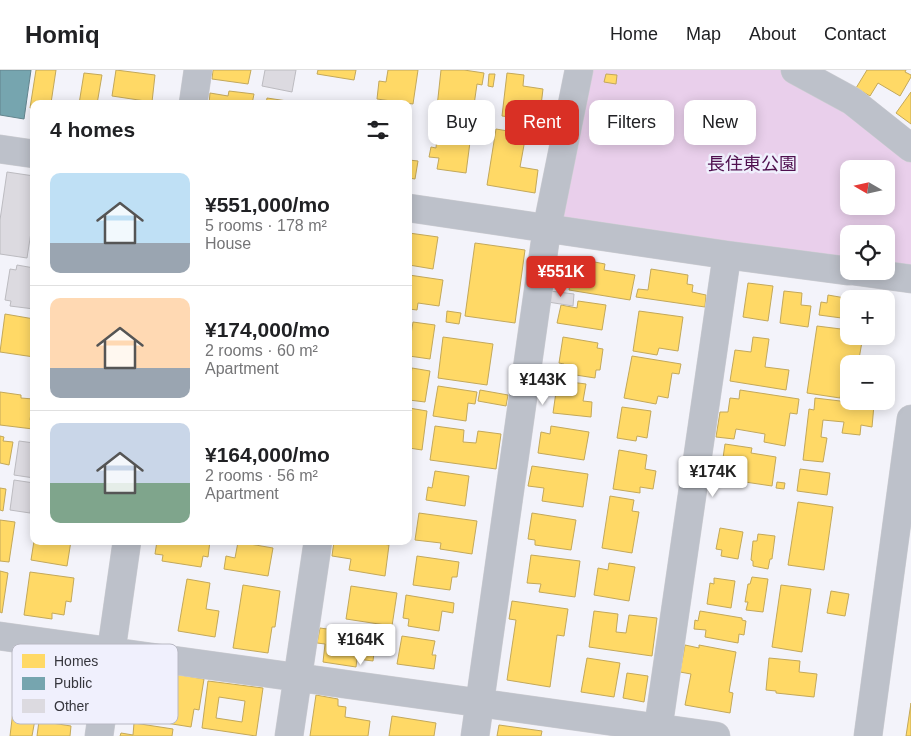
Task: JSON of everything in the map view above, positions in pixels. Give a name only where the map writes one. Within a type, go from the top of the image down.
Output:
[{"type":"street","points":[[194,100],[198,70]]},
{"type":"street","points":[[475,736],[547,228],[578,70]]},
{"type":"street","points":[[795,70],[852,101],[911,148]]},
{"type":"street","points":[[0,150],[30,154]]},
{"type":"street","points":[[412,208],[840,270]]},
{"type":"street","points":[[658,732],[727,255]]},
{"type":"street","points":[[895,277],[911,279]]},
{"type":"street","points":[[868,736],[911,419]]},
{"type":"street","points":[[112,644],[127,545]]},
{"type":"street","points":[[290,736],[317,545]]},
{"type":"street","points":[[0,636],[59,644]]},
{"type":"street","points":[[178,661],[479,703],[658,732],[716,736]]},
{"type":"green space","name":"長住東公園","points":[[579,70],[795,70],[911,148],[911,279],[895,274],[895,225],[840,225],[840,270],[547,228],[564,145],[579,145],[579,100],[573,100]]},
{"type":"building: Homes","points":[[36,70],[56,70],[51,100],[31,100]]},
{"type":"building: Homes","points":[[116,70],[155,75],[152,100],[112,96]]},
{"type":"building: Homes","points":[[213,70],[251,70],[248,84],[212,79]]},
{"type":"building: Homes","points":[[318,70],[356,70],[354,80],[317,74]]},
{"type":"building: Homes","points":[[388,70],[418,70],[413,104],[412,100],[377,99],[379,81],[386,82]]},
{"type":"building: Homes","points":[[441,70],[464,70],[484,73],[482,85],[477,84],[475,100],[438,100]]},
{"type":"building: Homes","points":[[867,70],[906,70],[905,72],[911,75],[911,77],[900,96],[878,83],[870,96],[856,88]]},
{"type":"building: Homes","points":[[84,73],[102,75],[98,100],[80,100]]},
{"type":"building: Homes","points":[[507,73],[524,75],[523,86],[543,89],[542,100],[505,100],[505,116],[502,116]]},
{"type":"building: Homes","points":[[489,74],[495,74],[493,87],[488,86]]},
{"type":"building: Homes","points":[[606,74],[617,75],[616,84],[604,82]]},
{"type":"building: Homes","points":[[229,91],[254,94],[253,100],[209,100],[210,93],[228,96]]},
{"type":"building: Homes","points":[[911,92],[911,124],[896,113]]},
{"type":"building: Homes","points":[[496,129],[505,130],[505,145],[524,145],[520,167],[538,170],[535,193],[487,185],[493,145],[495,145]]},
{"type":"building: Homes","points":[[436,145],[470,145],[466,173],[437,169],[439,158],[429,157],[431,147],[436,148]]},
{"type":"building: Homes","points":[[412,160],[418,161],[415,179],[412,178]]},
{"type":"building: Homes","points":[[412,233],[438,237],[433,269],[412,266]]},
{"type":"building: Homes","points":[[475,243],[525,250],[515,323],[465,316]]},
{"type":"building: Homes","points":[[574,258],[605,264],[604,270],[635,275],[630,300],[569,290]]},
{"type":"building: Homes","points":[[651,269],[688,275],[687,284],[693,285],[692,292],[706,295],[705,307],[636,297],[638,289],[648,290]]},
{"type":"building: Homes","points":[[412,275],[443,280],[439,306],[418,303],[417,310],[412,309]]},
{"type":"building: Homes","points":[[748,283],[773,286],[768,321],[743,317]]},
{"type":"building: Homes","points":[[784,291],[802,293],[801,305],[811,306],[808,327],[780,323]]},
{"type":"building: Homes","points":[[828,295],[840,297],[840,318],[819,315],[821,302],[827,303]]},
{"type":"building: Homes","points":[[578,301],[606,305],[602,330],[557,323],[561,305],[577,308]]},
{"type":"building: Homes","points":[[447,311],[461,313],[459,324],[446,322]]},
{"type":"building: Homes","points":[[639,311],[683,317],[678,351],[659,348],[657,355],[633,351]]},
{"type":"building: Homes","points":[[5,314],[30,318],[30,356],[0,352]]},
{"type":"building: Homes","points":[[413,322],[435,325],[430,359],[412,356]]},
{"type":"building: Homes","points":[[817,326],[840,329],[840,345],[861,345],[860,355],[840,355],[840,398],[807,393]]},
{"type":"building: Homes","points":[[443,337],[493,344],[487,385],[438,378]]},
{"type":"building: Homes","points":[[563,337],[598,343],[597,348],[603,349],[600,370],[596,370],[595,378],[563,373],[564,364],[559,363]]},
{"type":"building: Homes","points":[[753,337],[769,339],[765,367],[789,370],[786,390],[730,381],[735,350],[751,352]]},
{"type":"building: Homes","points":[[632,356],[681,364],[679,374],[672,373],[668,398],[658,396],[656,404],[624,398]]},
{"type":"building: Homes","points":[[542,366],[557,368],[556,373],[541,370]]},
{"type":"building: Homes","points":[[412,368],[430,371],[425,402],[412,400]]},
{"type":"building: Homes","points":[[547,379],[586,384],[583,401],[592,402],[591,417],[553,413],[556,392],[545,391]]},
{"type":"building: Homes","points":[[438,386],[477,392],[475,404],[468,403],[466,421],[433,416]]},
{"type":"building: Homes","points":[[480,390],[508,395],[506,406],[478,401]]},
{"type":"building: Homes","points":[[740,390],[799,399],[797,414],[790,413],[785,446],[764,442],[765,434],[736,429],[734,439],[716,437],[720,412],[728,412],[730,398],[739,399]]},
{"type":"building: Homes","points":[[0,392],[21,395],[21,398],[30,399],[30,429],[0,425]]},
{"type":"building: Homes","points":[[815,398],[840,401],[840,410],[874,410],[872,427],[861,425],[860,435],[842,433],[844,422],[823,420],[821,437],[827,438],[823,462],[803,460],[809,409],[814,410]]},
{"type":"building: Homes","points":[[622,407],[651,411],[647,438],[637,436],[636,441],[617,438]]},
{"type":"building: Homes","points":[[412,408],[427,411],[422,450],[412,448]]},
{"type":"building: Homes","points":[[435,426],[464,430],[463,442],[476,443],[478,431],[501,434],[496,469],[430,460]]},
{"type":"building: Homes","points":[[551,426],[589,432],[584,460],[538,453],[541,432],[550,434]]},
{"type":"building: Homes","points":[[0,436],[4,437],[3,441],[13,442],[9,465],[0,463]]},
{"type":"building: Homes","points":[[725,444],[752,448],[751,453],[776,457],[772,486],[711,477],[713,463],[722,465]]},
{"type":"building: Homes","points":[[619,450],[647,455],[645,469],[656,471],[653,489],[640,487],[640,493],[613,489]]},
{"type":"building: Homes","points":[[532,466],[588,474],[583,507],[542,501],[544,488],[528,486]]},
{"type":"building: Homes","points":[[800,469],[830,473],[827,495],[797,491]]},
{"type":"building: Homes","points":[[435,471],[469,476],[465,506],[426,500],[428,487],[432,488]]},
{"type":"building: Homes","points":[[777,482],[785,483],[784,489],[776,488]]},
{"type":"building: Homes","points":[[0,488],[6,489],[3,511],[0,510]]},
{"type":"building: Homes","points":[[610,496],[634,500],[632,511],[639,512],[632,553],[602,548]]},
{"type":"building: Homes","points":[[798,502],[833,507],[824,570],[788,565]]},
{"type":"building: Homes","points":[[419,513],[477,521],[472,554],[440,549],[441,543],[415,540]]},
{"type":"building: Homes","points":[[532,513],[576,520],[571,550],[535,545],[535,540],[528,539]]},
{"type":"building: Homes","points":[[0,520],[15,522],[9,562],[0,561]]},
{"type":"building: Homes","points":[[720,528],[743,532],[738,559],[721,556],[722,550],[716,549]]},
{"type":"building: Homes","points":[[758,534],[775,536],[772,559],[770,559],[768,569],[753,566],[753,561],[751,560],[753,541],[757,541]]},
{"type":"building: Homes","points":[[33,545],[70,545],[67,566],[31,560]]},
{"type":"building: Homes","points":[[156,545],[210,545],[208,557],[203,556],[201,567],[162,561],[163,555],[155,554]]},
{"type":"building: Homes","points":[[237,545],[256,545],[273,548],[268,576],[224,569],[226,556],[235,558]]},
{"type":"building: Homes","points":[[333,545],[389,545],[385,576],[349,570],[351,559],[332,556]]},
{"type":"building: Homes","points":[[531,555],[580,561],[575,597],[539,592],[541,584],[527,583]]},
{"type":"building: Homes","points":[[417,556],[459,562],[457,577],[452,577],[450,590],[413,585]]},
{"type":"building: Homes","points":[[609,563],[635,567],[629,601],[594,595],[598,568],[608,570]]},
{"type":"building: Homes","points":[[0,571],[8,573],[2,613],[0,612]]},
{"type":"building: Homes","points":[[30,572],[74,578],[71,602],[66,601],[64,615],[52,613],[52,619],[24,615]]},
{"type":"building: Homes","points":[[752,577],[768,579],[763,612],[746,610],[748,602],[745,602],[748,584],[750,584]]},
{"type":"building: Homes","points":[[714,578],[735,581],[731,608],[707,604],[710,583],[714,584]]},
{"type":"building: Homes","points":[[187,579],[210,583],[206,609],[219,611],[215,637],[178,631]]},
{"type":"building: Homes","points":[[243,585],[280,591],[275,627],[272,627],[268,653],[233,648]]},
{"type":"building: Homes","points":[[781,585],[811,589],[802,652],[772,647]]},
{"type":"building: Homes","points":[[351,586],[397,593],[392,626],[346,619]]},
{"type":"building: Homes","points":[[831,591],[849,594],[845,616],[827,613]]},
{"type":"building: Homes","points":[[406,595],[454,603],[453,613],[442,611],[439,631],[408,626],[409,619],[403,618]]},
{"type":"building: Homes","points":[[512,601],[568,609],[564,636],[557,635],[550,687],[507,680],[516,620],[509,619]]},
{"type":"building: Homes","points":[[594,611],[618,614],[616,632],[626,633],[629,615],[657,618],[652,656],[589,647]]},
{"type":"building: Homes","points":[[700,611],[742,618],[742,620],[746,621],[744,635],[739,634],[738,643],[705,637],[706,630],[694,629],[695,620],[698,621]]},
{"type":"building: Homes","points":[[320,628],[376,636],[373,661],[357,659],[356,667],[323,662],[325,644],[317,643]]},
{"type":"building: Homes","points":[[402,636],[435,641],[432,655],[436,655],[434,669],[397,664]]},
{"type":"building: Homes","points":[[685,645],[699,648],[699,645],[736,652],[729,692],[733,693],[730,713],[685,705],[691,674],[680,672]]},
{"type":"building: Homes","points":[[587,658],[620,663],[614,697],[581,692]]},
{"type":"building: Homes","points":[[769,658],[800,661],[799,672],[817,674],[814,697],[776,693],[776,691],[766,690]]},
{"type":"building: Homes","points":[[627,673],[648,676],[644,702],[623,698]]},
{"type":"building: Homes","points":[[178,675],[204,679],[199,710],[194,709],[191,727],[172,724],[178,724]]},
{"type":"building: Homes","points":[[208,681],[263,688],[256,736],[202,728]],"holes":[[[219,697],[245,701],[242,722],[216,718]]]},
{"type":"building: Homes","points":[[316,695],[338,699],[338,706],[346,707],[345,717],[370,721],[368,736],[310,736]]},
{"type":"building: Homes","points":[[911,703],[911,736],[906,736]]},
{"type":"building: Homes","points":[[392,716],[436,723],[434,736],[389,736]]},
{"type":"building: Homes","points":[[12,719],[12,724],[34,724],[32,736],[10,736]]},
{"type":"building: Homes","points":[[39,724],[71,726],[70,736],[37,736]]},
{"type":"building: Homes","points":[[134,724],[173,729],[172,736],[120,736],[121,733],[133,735]]},
{"type":"building: Homes","points":[[499,725],[542,731],[541,736],[497,736]]},
{"type":"building: Public","points":[[0,70],[31,70],[24,119],[0,115]]},
{"type":"building: Other","points":[[265,70],[296,70],[292,92],[262,86]]},
{"type":"building: Other","points":[[7,172],[30,175],[30,239],[27,258],[0,254],[0,220]]},
{"type":"building: Other","points":[[17,265],[30,267],[30,308],[10,306],[11,301],[5,300],[10,269],[16,270]]},
{"type":"building: Other","points":[[550,291],[574,294],[573,306],[548,302]]},
{"type":"building: Other","points":[[19,441],[30,442],[30,477],[14,475]]},
{"type":"building: Other","points":[[14,480],[30,482],[30,513],[10,510]]}]
